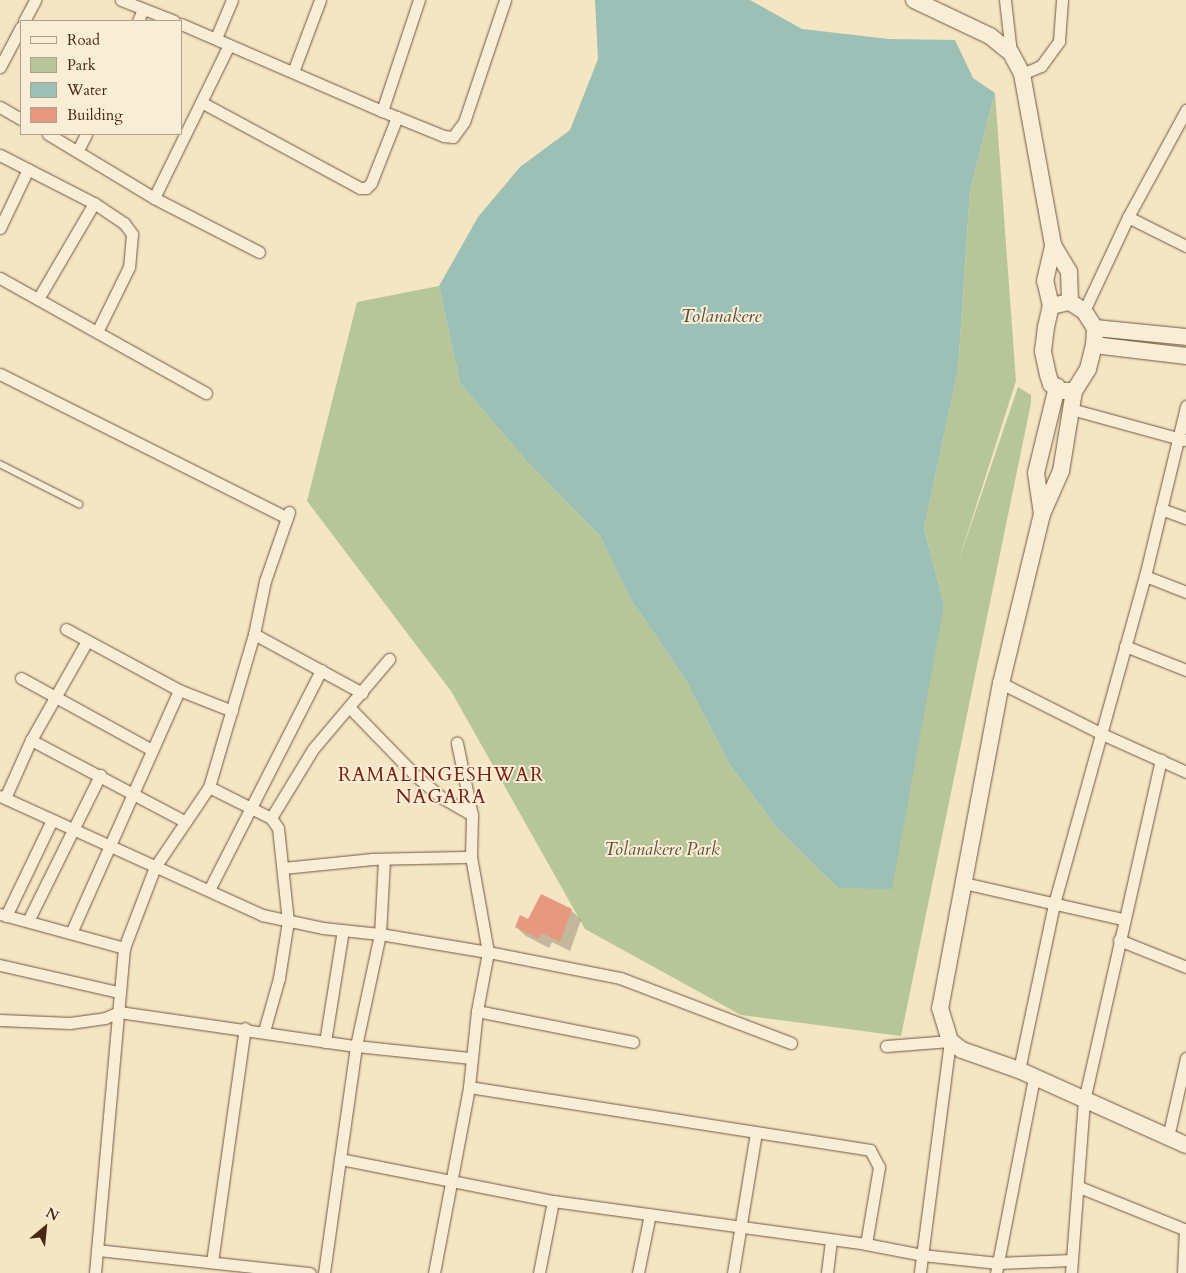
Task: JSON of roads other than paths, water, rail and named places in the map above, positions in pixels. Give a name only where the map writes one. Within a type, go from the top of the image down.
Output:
[{"type":"street","points":[[25,20],[35,0]]},
{"type":"street","points":[[121,0],[171,20]]},
{"type":"street","points":[[216,38],[232,0]]},
{"type":"street","points":[[293,72],[320,0]]},
{"type":"street","points":[[382,111],[419,0]]},
{"type":"street","points":[[914,0],[990,36],[1011,53]]},
{"type":"street","points":[[920,1273],[950,1041],[940,1008],[1001,682],[1042,514],[1061,471],[1074,391],[1088,369],[1094,337],[1077,307],[1069,272],[1053,245],[1029,97],[1022,74],[1011,53],[1005,0]]},
{"type":"street","points":[[1022,74],[1041,66],[1059,41],[1062,0]]},
{"type":"street","points":[[182,24],[382,111],[444,136],[453,137],[459,132],[501,1]]},
{"type":"street","points":[[138,20],[143,9]]},
{"type":"street","points":[[0,67],[20,29]]},
{"type":"street","points":[[154,198],[228,44]]},
{"type":"street","points":[[201,102],[360,188],[371,183],[397,117]]},
{"type":"street","points":[[0,107],[20,118]]},
{"type":"street","points":[[1077,307],[1182,127],[1186,110]]},
{"type":"street","points":[[50,135],[78,150],[154,198],[259,252]]},
{"type":"street","points":[[78,150],[86,135]]},
{"type":"street","points":[[0,155],[94,203],[124,223],[132,234],[133,248],[129,267],[97,332]]},
{"type":"street","points":[[0,228],[28,169]]},
{"type":"street","points":[[38,299],[94,203]]},
{"type":"street","points":[[1128,217],[1186,246]]},
{"type":"street","points":[[1053,245],[1045,281],[1051,306],[1043,351],[1051,384],[1074,391]]},
{"type":"street","points":[[0,278],[206,393]]},
{"type":"street","points":[[1051,306],[1077,307]]},
{"type":"street","points":[[1094,337],[1186,337]]},
{"type":"street","points":[[1094,337],[1186,356]]},
{"type":"street","points":[[0,374],[288,515],[265,581],[254,634],[209,786],[154,867],[124,948],[118,992],[119,1012],[95,1273]]},
{"type":"street","points":[[1042,514],[1036,473],[1056,387]]},
{"type":"street","points":[[1019,1070],[1054,904],[1145,576],[1161,509],[1182,439],[1186,406]]},
{"type":"street","points":[[1071,409],[1182,439]]},
{"type":"street","points":[[1161,509],[1186,518]]},
{"type":"street","points":[[1145,576],[1186,592]]},
{"type":"street","points":[[66,628],[179,690],[232,711]]},
{"type":"street","points":[[254,634],[362,693]]},
{"type":"street","points":[[87,640],[2,797],[262,915],[342,930],[380,934],[488,952],[620,978],[791,1043]]},
{"type":"street","points":[[1125,646],[1186,670]]},
{"type":"street","points":[[271,818],[313,748],[362,693],[389,658]]},
{"type":"street","points":[[208,890],[253,808],[322,670]]},
{"type":"street","points":[[21,678],[152,750]]},
{"type":"street","points":[[1001,682],[1102,734],[1186,772]]},
{"type":"street","points":[[71,933],[108,846],[179,690]]},
{"type":"street","points":[[349,707],[440,797],[472,816]]},
{"type":"street","points":[[32,740],[133,792],[186,822]]},
{"type":"street","points":[[434,1273],[450,1178],[469,1087],[477,1011],[488,952],[471,857],[472,816],[457,743]]},
{"type":"street","points":[[1071,1273],[1084,1101],[1123,919],[1161,760]]},
{"type":"street","points":[[28,921],[100,775]]},
{"type":"street","points":[[209,786],[271,818],[278,828],[288,921],[279,978],[264,1032]]},
{"type":"street","points":[[52,820],[3,915],[124,948]]},
{"type":"street","points":[[283,868],[384,859],[471,857]]},
{"type":"street","points":[[324,1273],[356,1046],[380,934],[384,859]]},
{"type":"street","points":[[964,883],[1123,919]]},
{"type":"street","points":[[325,1042],[342,930]]},
{"type":"street","points":[[1119,940],[1186,967]]},
{"type":"street","points":[[0,966],[118,992]]},
{"type":"street","points":[[477,1011],[633,1042]]},
{"type":"street","points":[[0,1020],[70,1023],[105,1018],[119,1012],[245,1028],[325,1042],[471,1058]]},
{"type":"street","points":[[212,1262],[245,1028]]},
{"type":"street","points":[[886,1046],[950,1041],[962,1050],[1019,1070],[1084,1101],[1186,1145]]},
{"type":"street","points":[[1168,1137],[1186,1058]]},
{"type":"street","points":[[997,1268],[1034,1077]]},
{"type":"street","points":[[469,1087],[870,1150],[879,1166],[866,1244]]},
{"type":"street","points":[[733,1273],[739,1225],[756,1133]]},
{"type":"street","points":[[340,1159],[450,1178],[553,1201],[739,1225],[866,1244],[997,1268],[1071,1260]]},
{"type":"street","points":[[1079,1187],[1185,1230],[1183,1273]]},
{"type":"street","points":[[539,1273],[553,1201]]},
{"type":"street","points":[[638,1273],[650,1214]]},
{"type":"street","points":[[827,1273],[832,1240]]},
{"type":"street","points":[[97,1250],[310,1273]]},
{"type":"lane","points":[[0,464],[79,504]]},
{"type":"water","name":"Tolanakere","points":[[595,0],[750,0],[802,29],[889,39],[955,40],[973,78],[995,93],[970,190],[958,370],[924,528],[944,605],[892,889],[838,888],[777,828],[730,765],[685,679],[630,598],[600,536],[528,463],[460,383],[439,286],[478,217],[520,167],[570,130],[598,59]]},
{"type":"district","name":"RAMALINGESHWAR NAGARA","points":[[441,787]]},
{"type":"park label","name":"Tolanakere Park","points":[[662,850]]}]
